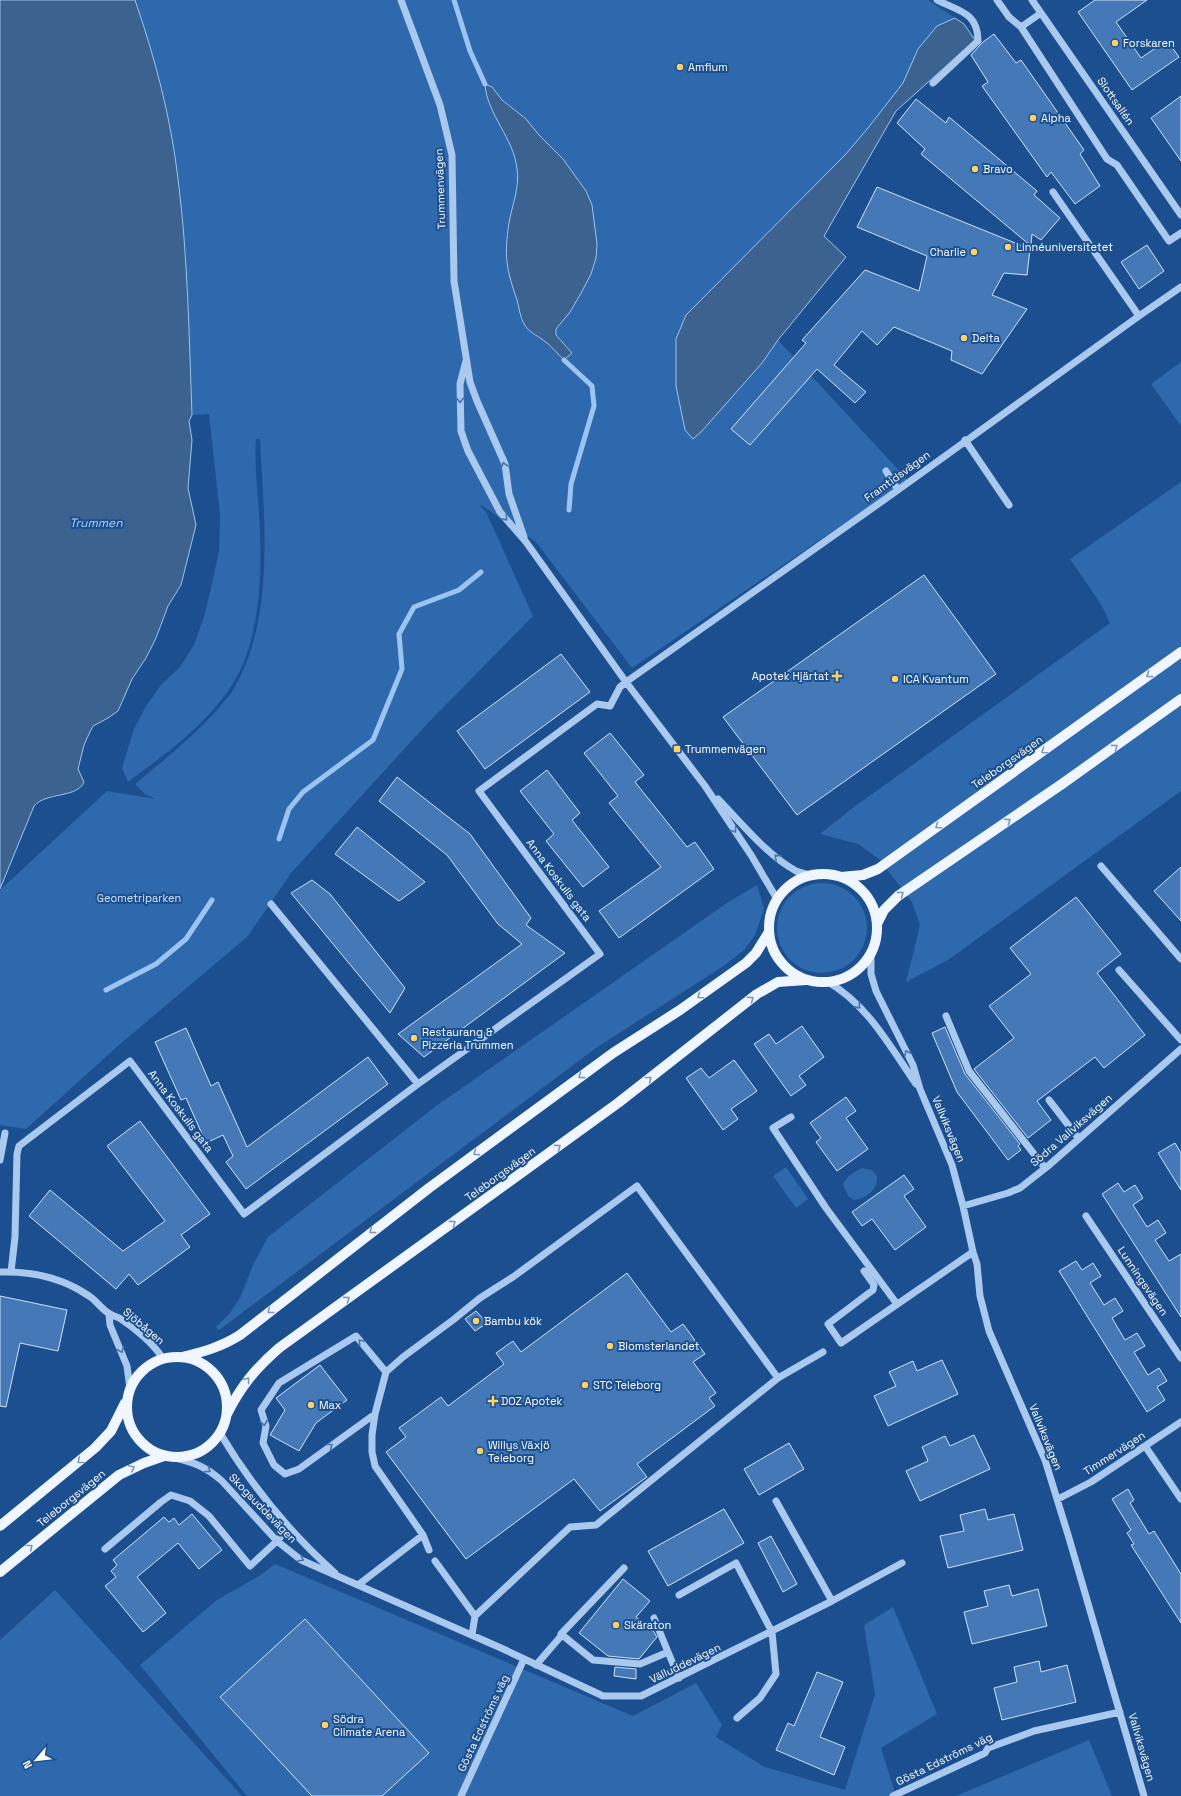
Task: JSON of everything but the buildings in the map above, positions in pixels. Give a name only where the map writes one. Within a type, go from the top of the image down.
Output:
[{"type":"main road","name":"Teleborgsvägen","points":[[841,877],[863,875],[878,869],[1181,652]]},
{"type":"main road","points":[[877,924],[884,910],[898,896],[1062,784],[1181,699]]},
{"type":"main road","points":[[826,874],[841,877],[855,884],[866,895],[873,909],[877,924],[877,933],[871,952],[861,967],[842,979],[828,982],[806,980],[792,973],[780,962],[772,948],[768,932],[770,915],[777,898],[792,884],[810,875],[826,874]]},
{"type":"main road","points":[[182,1357],[201,1363],[216,1376],[225,1394],[227,1414],[216,1440],[203,1450],[188,1456],[168,1456],[149,1449],[137,1437],[131,1426],[127,1414],[129,1393],[140,1373],[154,1362],[162,1359],[182,1357],[208,1351],[229,1342],[240,1335],[461,1165],[613,1053],[680,1010],[746,963],[756,953],[768,932]]},
{"type":"main road","name":"Teleborgsvägen","points":[[227,1414],[246,1380],[256,1368],[279,1348],[618,1103],[757,994],[778,982],[806,980]]},
{"type":"main road","name":"Teleborgsvägen","points":[[0,1526],[95,1448],[111,1431],[129,1393]]},
{"type":"main road","name":"Teleborgsvägen","points":[[0,1572],[119,1475],[144,1463],[168,1456]]},
{"type":"street","name":"Trummenvägen","points":[[401,0],[440,105],[452,155],[454,281],[466,361],[477,401],[505,464],[509,494],[526,542]]},
{"type":"street","points":[[933,82],[978,41],[978,33],[969,15],[937,0]]},
{"type":"street","points":[[997,0],[1009,17],[1021,27],[1107,159],[1117,165],[1169,241],[1181,233]]},
{"type":"street","name":"Slottsallén","points":[[1032,0],[1181,215]]},
{"type":"street","points":[[1021,27],[1041,13]]},
{"type":"street","points":[[1053,192],[1138,316]]},
{"type":"street","name":"Framtidsvägen","points":[[626,682],[898,490],[1138,316],[1181,288]]},
{"type":"street","name":"Trummenvägen","points":[[466,361],[460,384],[461,431],[468,451],[500,512],[526,542],[626,682],[705,786],[751,855],[777,898]]},
{"type":"street","points":[[966,440],[1009,506]]},
{"type":"street","points":[[886,471],[898,490]]},
{"type":"street","name":"Anna Koskulls gata","points":[[11,1272],[15,1237],[17,1154],[19,1146],[130,1060],[244,1214],[418,1084],[600,954],[479,791],[597,704],[610,706],[620,687],[626,682]]},
{"type":"street","name":"Trummenvägen","points":[[705,786],[761,844],[783,863],[797,872],[810,875]]},
{"type":"street","points":[[1101,866],[1181,959]]},
{"type":"street","points":[[271,904],[418,1084]]},
{"type":"street","name":"Vallviksvägen","points":[[871,952],[871,974],[876,991],[913,1065],[920,1089],[952,1165],[964,1206],[973,1252],[977,1264],[980,1296],[989,1331],[1042,1454],[1058,1499],[1144,1796]]},
{"type":"street","points":[[1119,970],[1181,1040]]},
{"type":"street","name":"Vallviksvägen","points":[[828,982],[840,989],[856,1003],[875,1025],[920,1089]]},
{"type":"street","points":[[946,1016],[969,1071],[1045,1168]]},
{"type":"street","name":"Södra Vallviksvägen","points":[[964,1206],[1008,1194],[1020,1188],[1181,1049]]},
{"type":"street","points":[[1049,1100],[1078,1139]]},
{"type":"street","points":[[791,1117],[773,1128],[826,1208],[897,1304]]},
{"type":"street","points":[[0,1160],[5,1133]]},
{"type":"street","points":[[429,1550],[423,1535],[375,1466],[372,1452],[372,1435],[375,1414],[386,1372],[403,1357],[480,1298],[513,1277],[637,1186],[778,1378]]},
{"type":"street","name":"Lunningsvägen","points":[[1086,1216],[1181,1358]]},
{"type":"street","points":[[864,1271],[874,1285],[873,1290],[828,1324],[841,1343],[973,1252]]},
{"type":"street","name":"Sjöbågen","points":[[0,1272],[30,1273],[64,1281],[94,1299],[108,1314],[120,1318],[158,1350],[162,1359]]},
{"type":"street","name":"Sjöbågen","points":[[108,1314],[110,1325],[127,1366],[129,1393]]},
{"type":"street","points":[[375,1414],[299,1469],[285,1474],[274,1465],[263,1443],[266,1426],[261,1410],[279,1382],[333,1348],[356,1336],[386,1372]]},
{"type":"street","points":[[472,1635],[475,1616],[570,1527],[596,1525],[778,1378],[823,1352]]},
{"type":"street","name":"Timmervägen","points":[[1058,1499],[1091,1482],[1181,1422]]},
{"type":"street","name":"Skogsuddevägen","points":[[220,1433],[250,1481],[289,1528],[338,1576]]},
{"type":"street","points":[[1145,1446],[1181,1499]]},
{"type":"street","name":"Skogsuddevägen","points":[[168,1456],[196,1463],[212,1472],[277,1541],[301,1560],[524,1659]]},
{"type":"street","points":[[105,1549],[171,1495],[190,1501],[209,1516],[250,1566],[289,1528]]},
{"type":"street","points":[[776,1501],[832,1601]]},
{"type":"street","points":[[358,1585],[423,1535]]},
{"type":"street","points":[[435,1561],[475,1616]]},
{"type":"street","points":[[679,1595],[736,1563],[772,1632],[776,1674],[760,1698],[737,1718]]},
{"type":"street","name":"Välluddevägen","points":[[524,1659],[603,1696],[641,1696],[772,1632],[850,1592],[902,1563]]},
{"type":"street","points":[[536,1665],[562,1635],[561,1634],[624,1568]]},
{"type":"street","points":[[654,1618],[679,1678]]},
{"type":"street","points":[[562,1635],[592,1660],[640,1664],[668,1652]]},
{"type":"street","name":"Gösta Edströms väg","points":[[461,1796],[524,1659]]},
{"type":"street","name":"Gösta Edströms väg","points":[[893,1796],[985,1753],[988,1748],[1034,1731],[1120,1712]]},
{"type":"green space","name":"Geometriparken","points":[[135,0],[928,0],[964,24],[975,40],[896,111],[824,236],[846,257],[778,340],[908,480],[632,668],[536,542],[478,503],[486,512],[533,616],[427,724],[292,872],[247,937],[119,1045],[26,1129],[0,1125],[0,890],[107,791],[156,799],[145,794],[135,784],[199,729],[232,692],[246,664],[256,633],[261,601],[264,569],[264,503],[260,439],[256,439],[260,550],[259,589],[254,628],[243,664],[235,680],[213,710],[187,736],[128,782],[122,768],[134,729],[146,706],[161,685],[180,667],[194,645],[205,614],[219,552],[220,515],[209,414],[192,415],[186,267],[175,156],[167,111],[149,44]]},
{"type":"green space","points":[[1181,362],[1181,426],[1151,384]]},
{"type":"green space","points":[[1181,482],[1181,791],[948,960],[906,982],[920,925],[912,902],[879,859],[858,844],[820,834],[854,807],[1110,623],[1101,604],[1070,559]]},
{"type":"green space","points":[[822,883],[839,886],[854,896],[864,911],[867,928],[864,945],[854,960],[839,970],[822,973],[805,970],[790,960],[780,945],[777,928],[780,911],[790,896],[805,886]]},
{"type":"green space","points":[[757,885],[764,909],[755,935],[744,950],[725,965],[596,1048],[219,1330],[216,1327],[230,1313],[240,1298],[253,1265],[268,1237],[436,1106],[727,903]]},
{"type":"green space","points":[[786,1167],[808,1199],[796,1208],[773,1176]]},
{"type":"green space","points":[[862,1168],[872,1170],[877,1176],[876,1185],[867,1195],[854,1200],[848,1196],[843,1184],[849,1176]]},
{"type":"green space","points":[[275,1564],[633,1716],[696,1683],[722,1725],[716,1737],[765,1767],[845,1790],[875,1694],[864,1625],[893,1607],[937,1714],[881,1748],[896,1796],[247,1796],[140,1665],[217,1600],[259,1576]]},
{"type":"green space","points":[[55,1590],[242,1796],[0,1796],[0,1640]]},
{"type":"green space","points":[[1089,1740],[1112,1796],[956,1796]]},
{"type":"water","name":"Trummen","points":[[0,0],[135,0],[149,44],[167,111],[178,179],[186,267],[192,415],[189,421],[192,440],[188,488],[196,525],[181,585],[168,606],[156,638],[146,658],[132,679],[118,711],[93,726],[84,745],[78,769],[84,782],[81,787],[75,791],[46,799],[34,806],[0,889]]},
{"type":"water","points":[[955,18],[964,24],[975,40],[896,111],[824,236],[846,257],[778,340],[762,363],[701,432],[693,439],[685,430],[676,386],[676,339],[686,315],[845,155],[903,83],[918,49],[937,26]]},
{"type":"water","points":[[485,84],[492,87],[502,100],[526,119],[539,135],[563,159],[586,191],[592,205],[597,244],[596,258],[591,274],[581,293],[570,312],[556,329],[556,335],[572,353],[564,360],[547,343],[529,330],[524,324],[510,279],[506,253],[509,223],[518,176],[515,158],[490,106]]},
{"type":"waterway","points":[[454,0],[470,51],[485,84]]},
{"type":"waterway","points":[[564,360],[592,386],[594,406],[571,484],[569,510]]},
{"type":"waterway","points":[[279,839],[289,809],[303,792],[373,740],[402,669],[399,634],[414,607],[459,590],[481,572]]},
{"type":"waterway","points":[[106,990],[156,964],[186,939],[212,900]]},
{"type":"place","name":"Forskaren","points":[[1115,43]]},
{"type":"place","name":"Amfium","points":[[680,67]]},
{"type":"place","name":"Alpha","points":[[1033,118]]},
{"type":"place","name":"Bravo","points":[[975,169]]},
{"type":"place","name":"Linnéuniversitetet","points":[[1008,247]]},
{"type":"place","name":"Charlie","points":[[974,252]]},
{"type":"place","name":"Delta","points":[[964,338]]},
{"type":"place","name":"Apotek Hjärtat","points":[[837,676]]},
{"type":"place","name":"ICA Kvantum","points":[[895,679]]},
{"type":"place","name":"Trummenvägen","points":[[677,749]]},
{"type":"place","name":"Restaurang & Pizzeria Trummen","points":[[414,1038]]},
{"type":"place","name":"Bambu kök","points":[[476,1321]]},
{"type":"place","name":"Blomsterlandet","points":[[610,1346]]},
{"type":"place","name":"STC Teleborg","points":[[585,1385]]},
{"type":"place","name":"DOZ Apotek","points":[[493,1401]]},
{"type":"place","name":"Max","points":[[311,1405]]},
{"type":"place","name":"Willys Växjö Teleborg","points":[[480,1451]]},
{"type":"place","name":"Skäraton","points":[[616,1625]]},
{"type":"place","name":"Södra Climate Arena","points":[[325,1725]]}]
